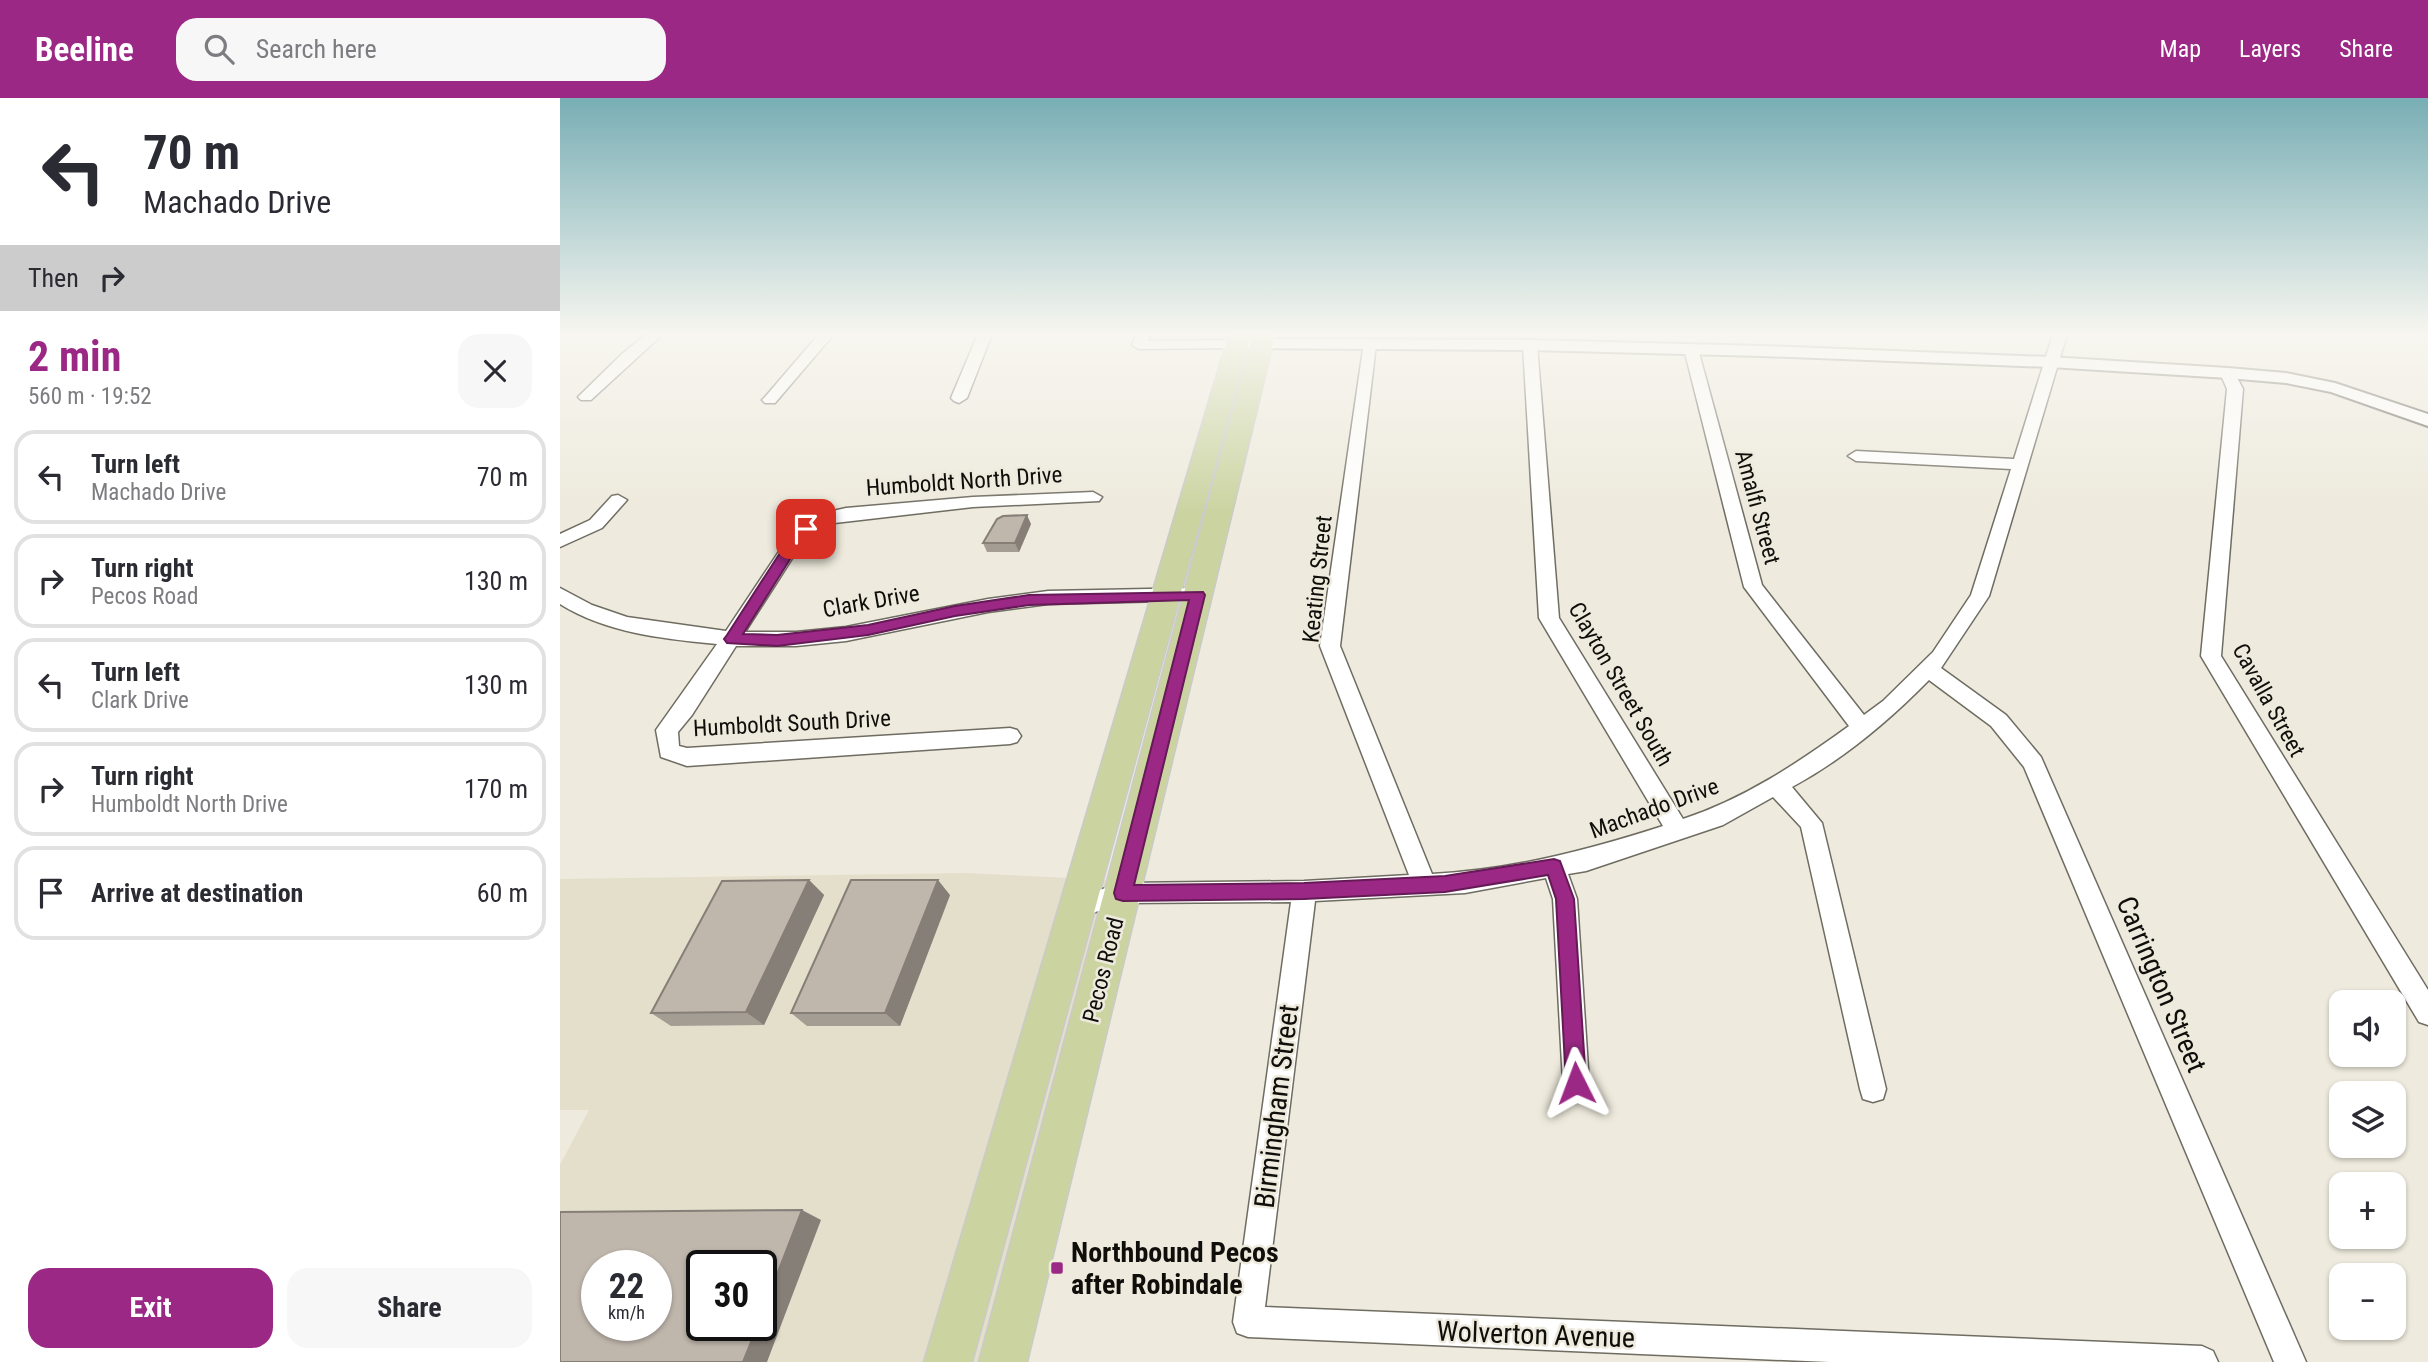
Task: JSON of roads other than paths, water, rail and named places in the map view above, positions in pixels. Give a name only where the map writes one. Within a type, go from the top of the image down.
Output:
[{"type":"main road","name":"Pecos Road","points":[[1003,1362],[1123,893],[1217,416],[1227,393]]},
{"type":"main road","name":"Pecos Road","points":[[948,1362],[1077,907],[1182,595],[1236,393]]},
{"type":"street","points":[[586,397],[590,393]]},
{"type":"street","points":[[770,400],[776,393]]},
{"type":"street","points":[[959,398],[961,393]]},
{"type":"street","name":"Keating Street","points":[[1363,393],[1330,646],[1425,885]]},
{"type":"street","name":"Clayton Street South","points":[[1533,393],[1549,618],[1678,830]]},
{"type":"street","name":"Amalfi Street","points":[[1702,393],[1753,587],[1861,728]]},
{"type":"street","name":"Machado Drive","points":[[1077,907],[1123,893],[1304,891],[1465,883],[1586,860],[1715,818],[1804,770],[1890,707],[1940,657],[1980,596],[2022,464],[2041,393]]},
{"type":"street","name":"Cavalla Street","points":[[2235,393],[2211,656],[2428,1013]]},
{"type":"street","points":[[2349,393],[2428,420]]},
{"type":"street","points":[[1856,456],[2022,464]]},
{"type":"street","name":"Humboldt North Drive","points":[[732,639],[794,542],[806,529],[821,519],[846,514],[973,502],[1093,497]]},
{"type":"street","points":[[560,541],[596,524],[618,500]]},
{"type":"street","name":"Clark Drive","points":[[562,599],[597,614],[647,629],[732,639],[777,640],[868,630],[955,611],[1029,600],[1182,595]]},
{"type":"street","name":"Humboldt South Drive","points":[[732,639],[685,709],[667,730],[669,751],[687,757],[1010,736]]},
{"type":"street","name":"Carrington Street","points":[[1928,670],[1989,710],[2015,736],[2033,762],[2290,1362]]},
{"type":"street","points":[[1776,785],[1811,823],[1873,1089]]},
{"type":"street","points":[[1554,866],[1565,899],[1576,1083]]},
{"type":"street","name":"Birmingham Street","points":[[1248,1322],[1304,891]]},
{"type":"street","name":"Wolverton Avenue","points":[[1248,1322],[2202,1362]]},
{"type":"place","name":"Northbound Pecos after Robindale","points":[[1057,1268]]}]
